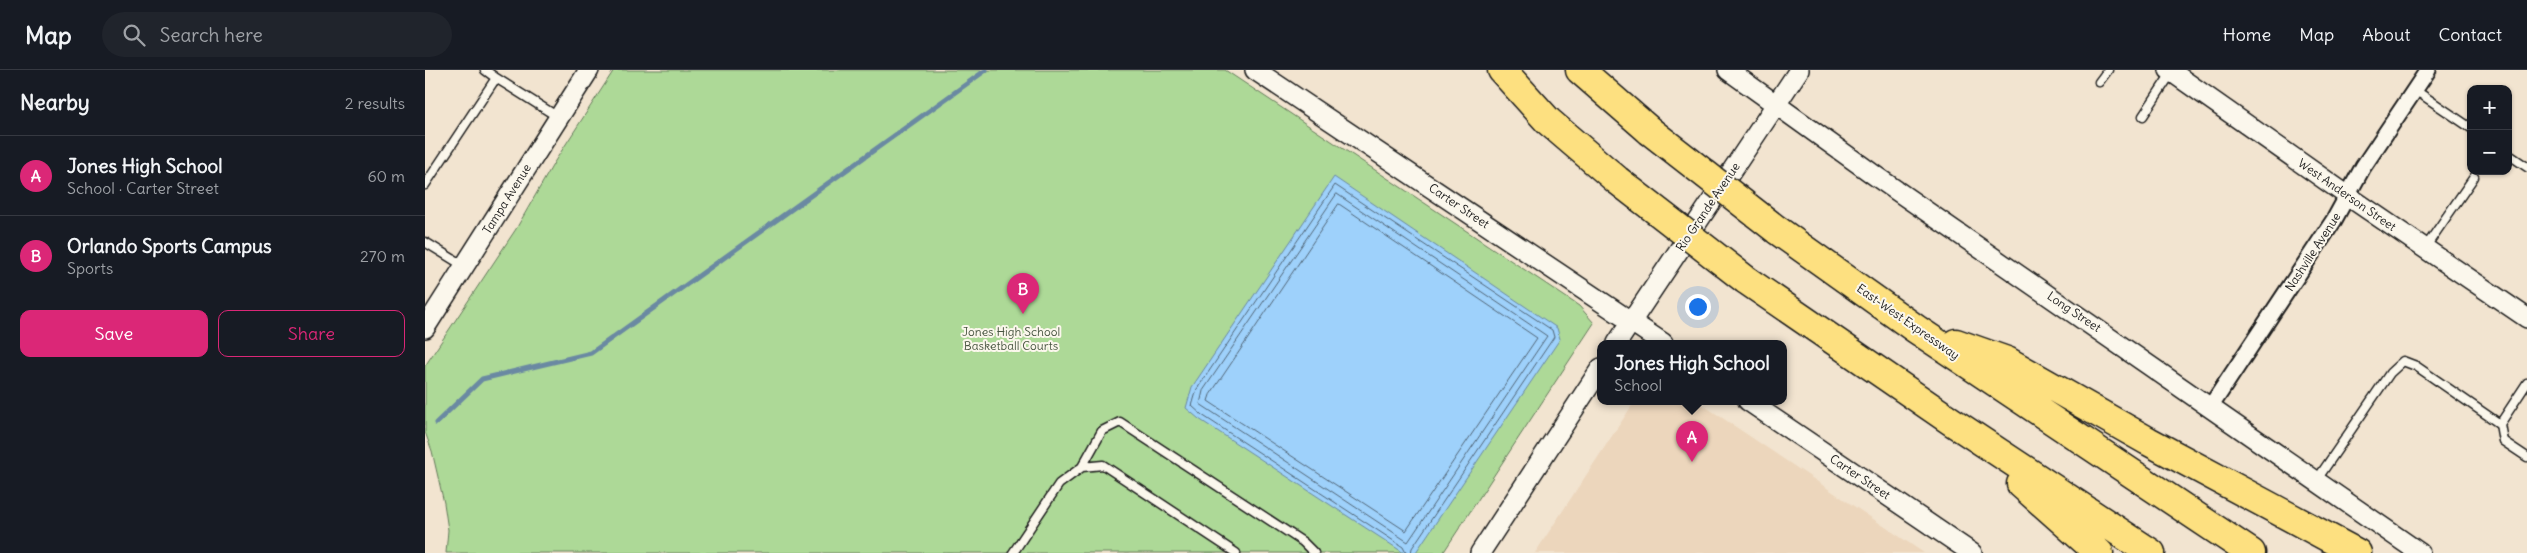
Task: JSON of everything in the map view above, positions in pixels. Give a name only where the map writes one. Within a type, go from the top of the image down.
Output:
[{"type":"highway","points":[[1502,70],[1548,121],[1617,180],[1746,280],[1951,421],[2151,553]]},
{"type":"highway","name":"East-West Expressway","points":[[1580,70],[1650,131],[1777,230],[1916,329],[2251,553]]},
{"type":"highway","points":[[1916,329],[2007,361],[2148,441],[2357,553]]},
{"type":"highway","points":[[1951,421],[2099,553]]},
{"type":"street","name":"Tampa Avenue","points":[[427,322],[589,70]]},
{"type":"street","name":"Carter Street","points":[[1255,70],[1659,340]]},
{"type":"street","name":"Long Street","points":[[1728,70],[1885,183],[2211,406],[2419,553]]},
{"type":"street","name":"Rio Grande Avenue","points":[[1619,340],[1799,70]]},
{"type":"street","name":"Nashville Avenue","points":[[2211,406],[2334,220],[2363,167],[2428,70]]},
{"type":"street","name":"West Anderson Street","points":[[2171,71],[2347,196],[2527,318]]},
{"type":"street","points":[[1480,553],[1597,374]]},
{"type":"street","name":"Carter Street","points":[[1754,405],[1972,553]]},
{"type":"lane","points":[[485,70],[558,117]]},
{"type":"lane","points":[[2099,82],[2108,70]]},
{"type":"lane","points":[[2143,116],[2171,71]]},
{"type":"lane","points":[[425,185],[496,78]]},
{"type":"lane","points":[[2415,90],[2467,125]]},
{"type":"lane","points":[[2512,157],[2527,167]]},
{"type":"lane","points":[[2425,248],[2474,177]]},
{"type":"lane","points":[[425,242],[464,267]]},
{"type":"lane","points":[[2316,481],[2390,373],[2403,361],[2416,366],[2500,424]]},
{"type":"lane","points":[[2527,383],[2500,424],[2503,441],[2527,457]]},
{"type":"lane","points":[[1013,553],[1059,484],[1082,467],[1102,431],[1119,422],[1303,542],[1314,553]]},
{"type":"lane","points":[[1082,467],[1103,465],[1235,553]]},
{"type":"shaded area","points":[[1632,405],[1703,405],[1924,553],[1535,553]]},
{"type":"green space","name":"Jones High School Basketball Courts","points":[[614,70],[1225,70],[1579,306],[1594,323],[1443,553],[446,553],[448,530],[444,503],[432,451],[425,432],[425,366],[516,229],[555,161]]},
{"type":"water","points":[[1334,177],[1557,328],[1560,339],[1416,552],[1404,553],[1199,419],[1186,408],[1192,387]]},
{"type":"waterway","points":[[436,423],[482,379],[591,353],[986,70]]},
{"type":"place","name":"Orlando Sports Campus","points":[[1023,314]]},
{"type":"place","name":"Jones High School","points":[[1692,462]]}]
